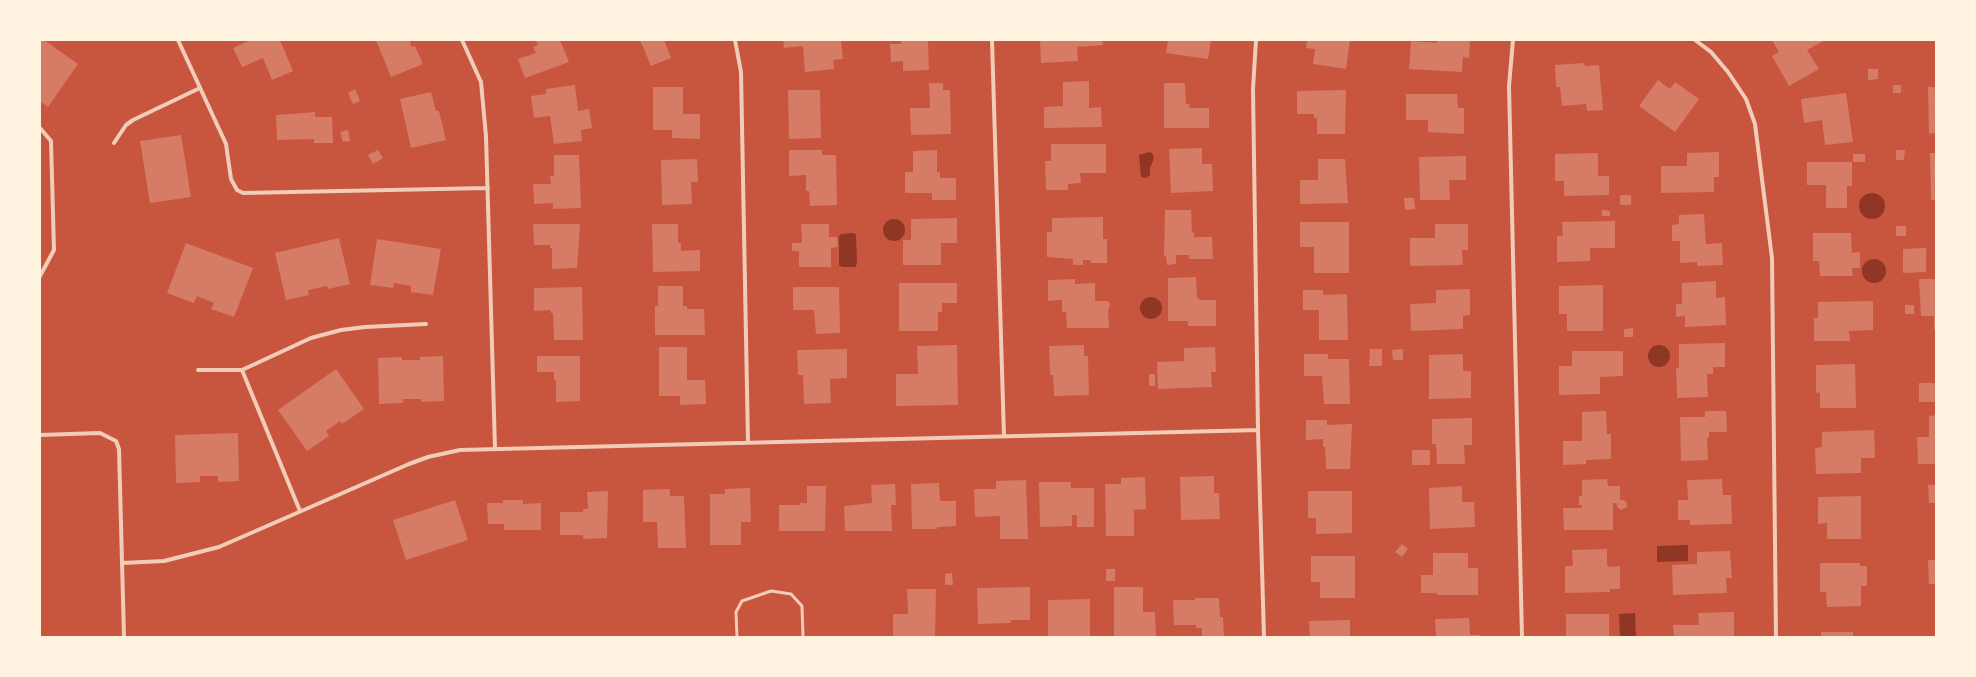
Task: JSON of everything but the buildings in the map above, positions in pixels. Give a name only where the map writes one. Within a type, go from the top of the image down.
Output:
[{"type":"street","points":[[178,40],[226,144],[231,179],[237,190],[243,193],[488,188]]},
{"type":"street","points":[[462,40],[481,82],[486,136],[495,449]]},
{"type":"street","points":[[735,40],[741,72],[748,442]]},
{"type":"street","points":[[992,40],[1004,436]]},
{"type":"street","points":[[1256,40],[1254,89],[1258,430],[1264,637]]},
{"type":"street","points":[[1513,40],[1509,86],[1522,637]]},
{"type":"street","points":[[1695,40],[1711,52],[1728,72],[1746,99],[1755,124],[1772,258],[1776,637]]},
{"type":"street","points":[[114,143],[126,125],[133,120],[200,88]]},
{"type":"street","points":[[40,128],[51,140],[54,250],[40,276]]},
{"type":"street","points":[[198,370],[242,370],[311,338],[341,330],[365,327],[426,324]]},
{"type":"street","points":[[242,370],[300,511]]},
{"type":"street","points":[[122,563],[164,561],[219,547],[428,457],[460,450],[1258,430]]},
{"type":"street","points":[[40,435],[100,433],[116,441],[119,449],[121,465],[124,637]]},
{"type":"lane","points":[[737,637],[736,612],[742,601],[771,591],[791,594],[802,606],[803,637]]},
{"type":"shaded area","points":[[1149,152],[1152,153],[1154,158],[1150,168],[1150,175],[1146,178],[1141,177],[1139,155]]},
{"type":"shaded area","points":[[1872,193],[1881,197],[1885,206],[1881,215],[1872,219],[1863,215],[1859,206],[1863,197]]},
{"type":"shaded area","points":[[894,219],[902,222],[905,230],[902,238],[894,241],[886,238],[883,230],[886,222]]},
{"type":"shaded area","points":[[854,233],[856,235],[857,264],[855,267],[842,267],[839,265],[839,236],[841,234]]},
{"type":"shaded area","points":[[1869,259],[1879,259],[1886,266],[1886,276],[1879,283],[1869,283],[1862,276],[1862,266]]},
{"type":"shaded area","points":[[1151,297],[1159,300],[1162,308],[1159,316],[1151,319],[1143,316],[1140,308],[1143,300]]},
{"type":"shaded area","points":[[1659,345],[1667,348],[1670,356],[1667,364],[1659,367],[1651,364],[1648,356],[1651,348]]},
{"type":"shaded area","points":[[1688,545],[1688,561],[1657,562],[1657,546]]},
{"type":"shaded area","points":[[1635,613],[1636,637],[1620,637],[1619,614]]}]
